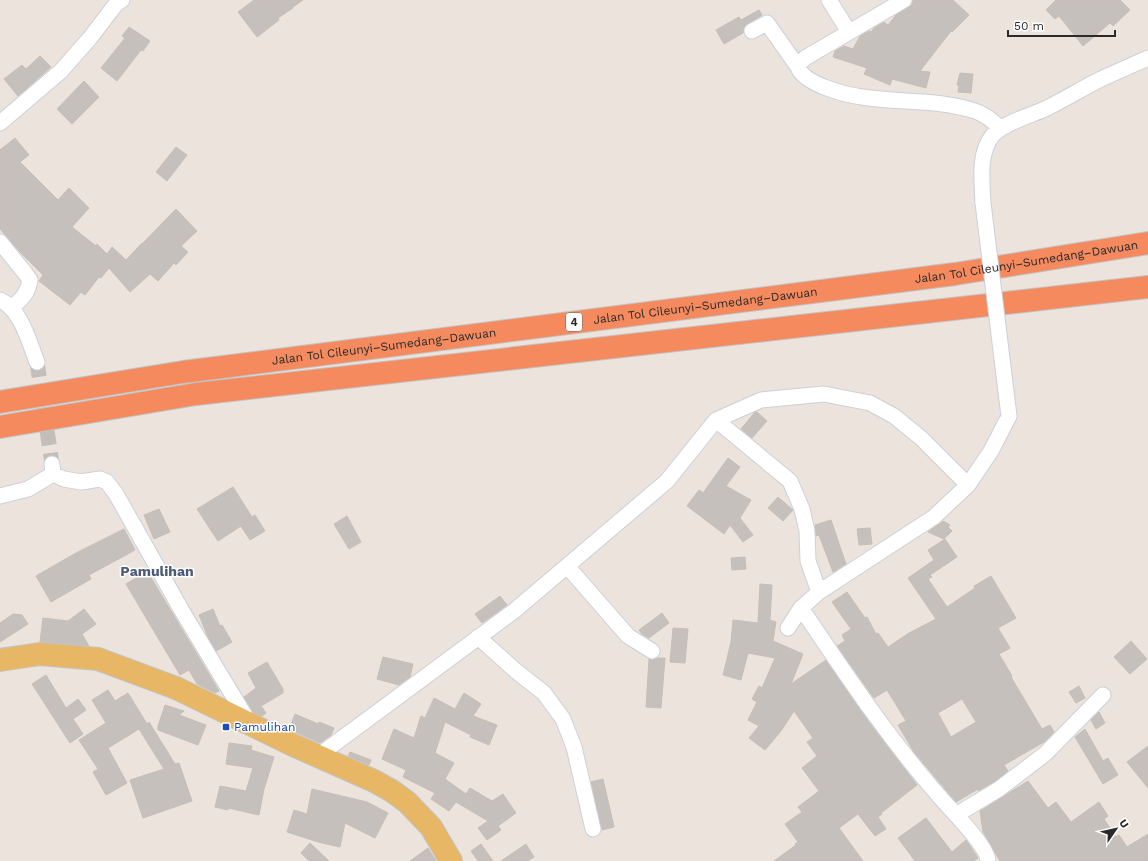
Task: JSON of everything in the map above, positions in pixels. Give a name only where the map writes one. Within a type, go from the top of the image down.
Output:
[{"type":"highway","name":"Jalan Tol Cileunyi–Sumedang–Dawuan","points":[[0,402],[183,372],[954,274],[1148,243]]},
{"type":"highway","name":"Jalan Tol Cileunyi–Sumedang–Dawuan","points":[[0,427],[196,394],[1148,287]]},
{"type":"main road","points":[[0,660],[40,654],[98,660],[176,688],[374,781],[392,791],[407,802],[431,827],[451,861]]},
{"type":"street","points":[[829,0],[849,32]]},
{"type":"street","points":[[798,67],[805,58],[904,0]]},
{"type":"street","points":[[0,123],[61,71],[90,38],[117,1]]},
{"type":"street","points":[[752,31],[767,23],[798,67],[799,71],[811,80],[839,92],[863,98],[916,101],[957,106],[977,111],[994,122],[1000,128]]},
{"type":"street","points":[[788,628],[801,608],[819,592],[934,517],[968,485],[991,451],[1009,416],[981,176],[982,162],[986,148],[992,136],[1000,128],[1046,108],[1102,79],[1148,58]]},
{"type":"street","points":[[0,242],[23,269],[30,280],[28,290],[22,300],[6,304],[19,318],[37,362]]},
{"type":"street","points":[[318,756],[514,611],[667,481],[716,420],[761,400],[824,394],[870,403],[894,416],[921,438],[968,485]]},
{"type":"street","points":[[716,420],[790,481],[802,509],[807,531],[808,561],[819,592]]},
{"type":"street","points":[[0,496],[28,489],[52,469],[64,479],[81,482],[100,479],[107,482],[250,724]]},
{"type":"street","points":[[567,566],[628,636],[652,651]]},
{"type":"street","points":[[801,608],[864,701],[932,788],[982,846],[988,861]]},
{"type":"street","points":[[478,637],[516,671],[544,693],[563,719],[574,747],[592,829]]},
{"type":"street","points":[[956,815],[999,789],[1045,754],[1103,695]]},
{"type":"building","points":[[254,0],[303,0],[278,18],[279,20],[257,37],[238,12]]},
{"type":"building","points":[[913,0],[953,0],[969,15],[952,32],[951,31],[920,71],[930,72],[926,88],[892,79],[890,85],[864,74],[867,68],[833,57],[835,51],[844,46],[853,49],[860,36],[869,31],[871,32],[874,28],[884,22],[888,25],[896,15],[912,5]]},
{"type":"building","points":[[1056,0],[1120,0],[1130,10],[1113,26],[1110,23],[1083,46],[1059,16],[1055,19],[1046,10]]},
{"type":"building","points":[[759,10],[762,15],[745,26],[743,33],[724,44],[716,30],[739,17],[741,20]]},
{"type":"building","points":[[129,27],[150,41],[143,51],[141,50],[117,81],[101,68],[125,38],[122,36]]},
{"type":"building","points":[[40,56],[51,67],[18,96],[4,79],[22,65],[26,69]]},
{"type":"building","points":[[960,73],[973,74],[971,93],[958,92],[959,85],[957,85]]},
{"type":"building","points":[[84,81],[99,97],[72,124],[57,109]]},
{"type":"building","points":[[15,138],[29,155],[20,162],[58,200],[69,188],[89,208],[72,227],[96,246],[97,244],[107,254],[112,247],[126,260],[176,209],[197,231],[181,246],[188,252],[176,265],[174,263],[158,281],[150,274],[130,292],[109,268],[101,278],[99,277],[85,295],[81,292],[70,305],[39,281],[43,275],[0,229],[0,150]]},
{"type":"building","points":[[176,147],[187,155],[167,181],[156,172]]},
{"type":"building","points":[[755,412],[767,421],[752,438],[741,429]]},
{"type":"building","points":[[728,458],[740,467],[726,486],[751,500],[740,518],[753,535],[743,542],[730,525],[724,534],[687,506],[699,490],[703,493]]},
{"type":"building","points":[[233,487],[252,517],[255,515],[265,531],[250,540],[241,526],[218,541],[197,509]]},
{"type":"building","points":[[778,497],[793,510],[783,521],[768,508]]},
{"type":"building","points":[[159,509],[170,532],[154,539],[144,515]]},
{"type":"building","points":[[347,516],[361,542],[349,549],[334,524]]},
{"type":"building","points":[[831,520],[846,564],[833,572],[819,535],[816,536],[815,525]]},
{"type":"building","points":[[943,521],[950,525],[948,527],[952,531],[944,539],[928,532]]},
{"type":"building","points":[[870,528],[872,544],[859,545],[857,529]]},
{"type":"building","points":[[124,529],[135,550],[89,575],[91,579],[51,602],[36,576],[76,553]]},
{"type":"building","points":[[945,539],[957,557],[930,575],[932,577],[928,579],[947,607],[975,588],[974,586],[991,576],[1016,618],[998,628],[1010,648],[999,654],[1042,729],[1050,725],[1054,732],[1044,742],[1004,765],[1008,771],[994,782],[978,791],[978,789],[956,802],[914,752],[898,725],[906,721],[887,690],[874,698],[837,646],[845,641],[842,635],[851,629],[832,602],[847,592],[865,618],[867,617],[876,634],[878,633],[888,647],[909,633],[936,619],[908,578],[934,560],[928,550]],"holes":[[[962,699],[976,722],[951,737],[938,713]]]},
{"type":"building","points":[[745,557],[746,569],[732,570],[731,558]]},
{"type":"building","points":[[147,571],[219,691],[215,693],[197,684],[189,670],[180,675],[126,584]]},
{"type":"building","points":[[760,584],[772,585],[770,620],[776,622],[773,641],[803,654],[791,684],[826,660],[863,714],[917,785],[881,813],[882,814],[878,817],[886,829],[875,836],[858,814],[839,828],[863,861],[774,861],[798,842],[785,824],[802,812],[798,807],[819,791],[802,768],[817,756],[807,742],[813,738],[794,711],[781,731],[765,750],[749,738],[759,726],[748,720],[757,702],[752,699],[759,686],[762,688],[775,658],[748,653],[741,680],[723,675],[731,642],[733,620],[758,623]]},
{"type":"building","points":[[500,596],[507,605],[482,623],[475,614]]},
{"type":"building","points":[[84,609],[96,624],[82,634],[89,646],[40,642],[43,618],[68,621]]},
{"type":"building","points":[[213,609],[220,626],[222,625],[232,642],[216,651],[208,637],[199,615]]},
{"type":"building","points":[[662,613],[669,623],[649,638],[642,634],[639,630]]},
{"type":"building","points":[[13,614],[22,615],[28,624],[0,642],[0,623]]},
{"type":"building","points":[[673,628],[688,629],[685,663],[670,662]]},
{"type":"building","points":[[1131,641],[1147,659],[1130,674],[1114,657]]},
{"type":"building","points":[[383,657],[413,664],[410,677],[399,685],[377,679]]},
{"type":"building","points":[[665,658],[661,708],[646,707],[649,659],[652,660]]},
{"type":"building","points":[[267,662],[283,689],[283,693],[261,706],[266,713],[262,716],[253,712],[244,697],[256,688],[248,673]]},
{"type":"building","points":[[46,675],[66,708],[78,699],[86,710],[73,719],[83,734],[70,743],[32,684]]},
{"type":"building","points":[[1079,686],[1085,698],[1076,703],[1069,692]]},
{"type":"building","points":[[108,690],[115,701],[128,693],[147,724],[149,722],[175,764],[179,763],[192,801],[143,818],[130,780],[164,769],[139,729],[108,748],[127,783],[106,795],[93,772],[98,769],[79,740],[106,723],[92,700]]},
{"type":"building","points":[[464,693],[481,704],[473,716],[497,725],[489,745],[470,737],[471,735],[445,722],[435,753],[454,763],[445,779],[466,794],[470,788],[492,801],[503,794],[516,813],[498,826],[501,830],[487,840],[478,828],[488,821],[456,802],[449,811],[431,799],[435,793],[403,777],[406,770],[382,759],[394,729],[414,738],[421,716],[425,718],[434,698],[455,709]]},
{"type":"building","points":[[165,705],[184,711],[179,715],[206,725],[198,745],[158,730]]},
{"type":"building","points":[[1099,712],[1105,723],[1096,729],[1091,720]]},
{"type":"building","points":[[295,714],[318,724],[319,722],[334,728],[331,735],[320,743],[289,729]]},
{"type":"building","points":[[1085,729],[1103,761],[1108,758],[1118,775],[1103,784],[1075,737]]},
{"type":"building","points":[[229,743],[252,746],[251,750],[274,757],[264,789],[259,815],[228,808],[228,810],[215,807],[220,786],[246,791],[253,768],[226,764]]},
{"type":"building","points":[[1148,746],[1148,788],[1127,762]]},
{"type":"building","points":[[350,752],[371,760],[369,765],[348,756]]},
{"type":"building","points":[[603,779],[614,827],[602,830],[591,782]]},
{"type":"building","points":[[1028,781],[1048,808],[1056,802],[1071,822],[1099,802],[1108,816],[1104,819],[1116,837],[1119,835],[1127,847],[1148,834],[1148,861],[1000,861],[983,832],[980,811]]},
{"type":"building","points":[[312,789],[367,802],[388,813],[375,838],[345,823],[340,847],[287,832],[294,810],[307,814]]},
{"type":"building","points":[[926,818],[952,852],[966,840],[978,858],[974,861],[915,861],[898,838]]},
{"type":"building","points":[[310,843],[329,861],[309,861],[301,853]]},
{"type":"building","points":[[481,844],[493,861],[478,861],[471,851]]},
{"type":"building","points":[[526,844],[534,857],[528,861],[501,861]]},
{"type":"building","points":[[428,848],[436,861],[410,861]]},
{"type":"tunnel","points":[[37,362],[52,464]]},
{"type":"place","name":"Pamulihan","points":[[226,727]]},
{"type":"district","name":"Pamulihan","points":[[157,571]]}]
